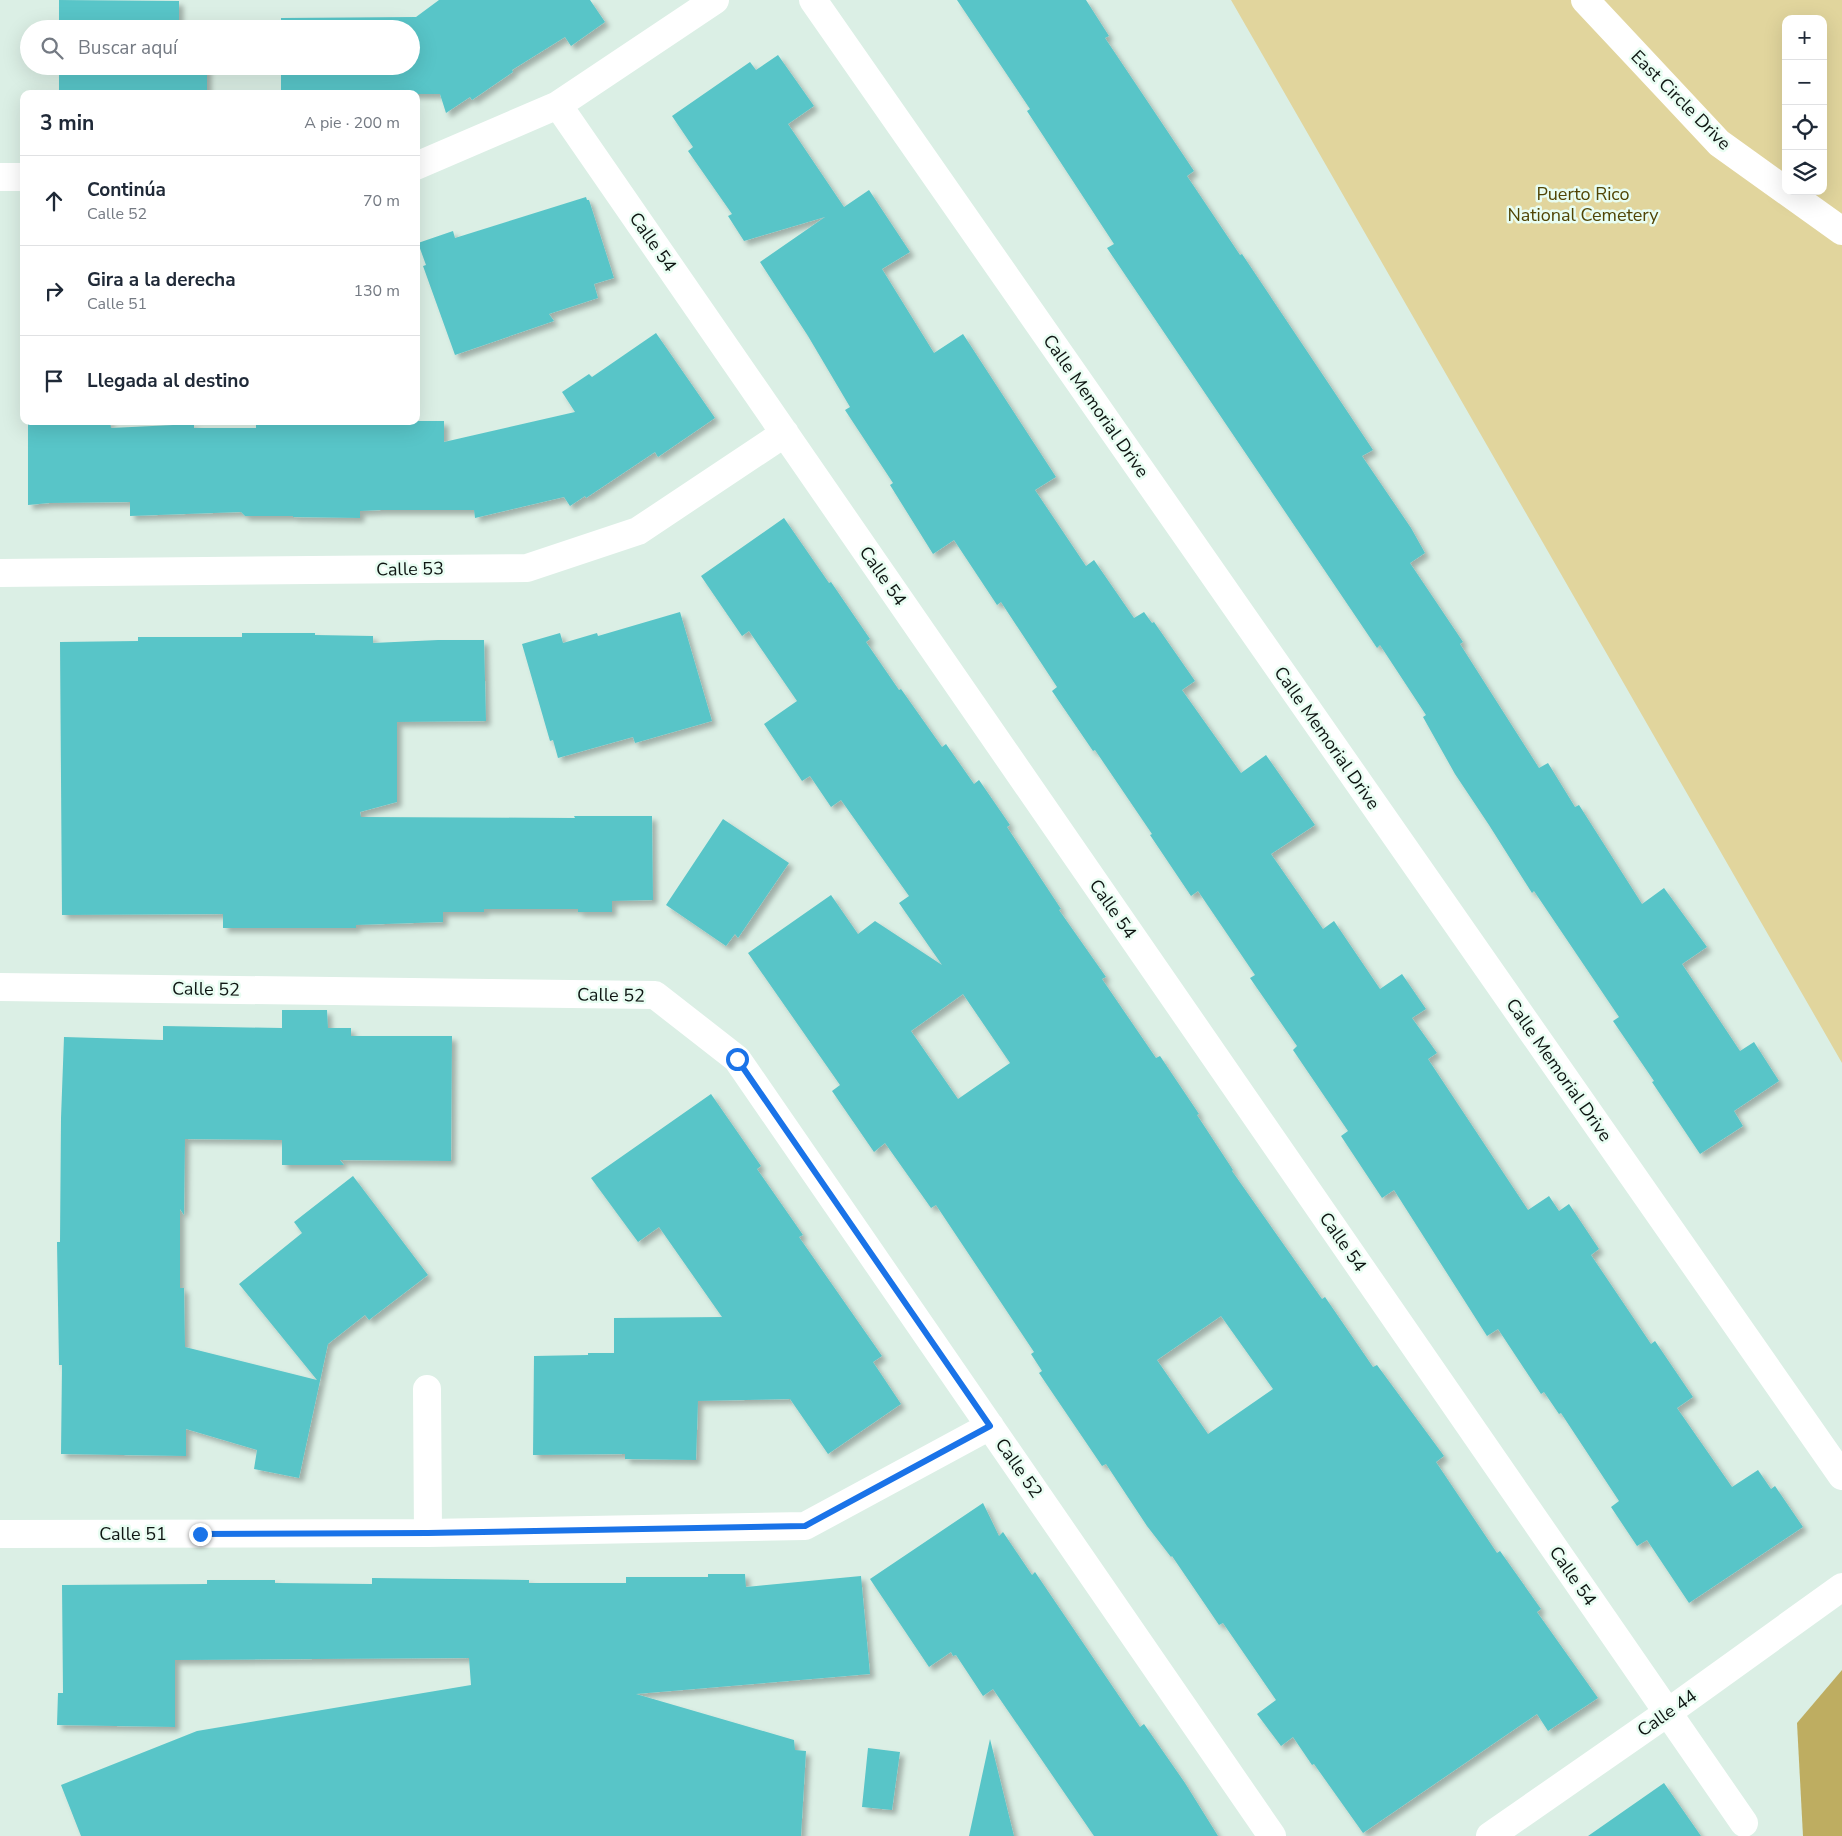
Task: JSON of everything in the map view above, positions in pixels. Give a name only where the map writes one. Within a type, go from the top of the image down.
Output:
[{"type":"street","points":[[420,164],[558,105],[715,0]]},
{"type":"street","name":"Calle Memorial Drive","points":[[813,0],[1842,1476]]},
{"type":"street","name":"East Circle Drive","points":[[1585,0],[1720,143],[1782,188]]},
{"type":"street","name":"Calle 54","points":[[558,105],[1744,1824]]},
{"type":"street","points":[[0,177],[20,177]]},
{"type":"street","name":"East Circle Drive","points":[[1792,195],[1842,231]]},
{"type":"street","name":"Calle 53","points":[[0,573],[527,568],[638,531],[785,433]]},
{"type":"street","name":"Calle 52","points":[[0,986],[655,995],[737,1059],[1272,1836]]},
{"type":"street","points":[[427,1390],[428,1533]]},
{"type":"street","name":"Calle 51","points":[[0,1534],[428,1533],[805,1526],[990,1426]]},
{"type":"street","name":"Calle 44","points":[[1490,1836],[1667,1713],[1842,1587]]},
{"type":"green space","name":"Puerto Rico National Cemetery","points":[[1231,0],[1842,0],[1842,1063]]},
{"type":"shaded area","points":[[1842,1670],[1842,1836],[1803,1836],[1797,1723]]},
{"type":"building","points":[[59,0],[179,1],[179,20],[59,20]]},
{"type":"building","points":[[439,0],[590,0],[605,22],[571,46],[565,37],[512,70],[513,72],[472,100],[470,97],[446,113],[440,94],[420,94],[420,90],[281,90],[281,75],[420,75],[420,20],[281,20],[281,18],[416,17]]},
{"type":"building","points":[[957,0],[1086,0],[1109,36],[1105,38],[1194,171],[1187,176],[1240,255],[1242,254],[1373,450],[1362,456],[1411,528],[1425,553],[1410,563],[1463,642],[1460,644],[1539,768],[1548,763],[1575,807],[1579,805],[1642,904],[1664,888],[1707,947],[1682,964],[1740,1051],[1754,1042],[1779,1081],[1734,1111],[1743,1126],[1700,1154],[1613,1021],[1619,1017],[1534,891],[1532,893],[1455,774],[1423,717],[1426,715],[1380,645],[1377,648],[1107,248],[1114,244],[1027,111],[1030,109]]},
{"type":"building","points":[[778,55],[814,106],[788,124],[844,207],[869,190],[910,252],[882,269],[934,353],[963,334],[1056,477],[1035,490],[1086,566],[1094,560],[1134,618],[1144,612],[1152,623],[1154,622],[1195,681],[1182,690],[1241,773],[1266,755],[1315,825],[1271,854],[1323,929],[1334,921],[1380,989],[1402,974],[1426,1009],[1412,1018],[1437,1053],[1428,1059],[1528,1210],[1549,1196],[1559,1211],[1569,1204],[1599,1249],[1591,1255],[1651,1344],[1655,1341],[1693,1397],[1677,1408],[1732,1487],[1758,1470],[1771,1489],[1775,1486],[1803,1527],[1689,1603],[1647,1540],[1637,1546],[1611,1507],[1619,1501],[1561,1413],[1559,1414],[1544,1392],[1541,1394],[1498,1329],[1487,1336],[1394,1190],[1382,1198],[1341,1136],[1348,1131],[1293,1050],[1297,1046],[1250,978],[1255,975],[1198,891],[1191,896],[1150,835],[1152,834],[1052,691],[1057,687],[1001,602],[997,605],[954,540],[933,554],[890,485],[893,483],[845,410],[850,407],[808,336],[760,262],[825,217],[744,241],[728,216],[732,214],[688,151],[693,147],[672,116],[750,62],[756,70]]},
{"type":"building","points":[[59,75],[207,75],[207,90],[59,90]]},
{"type":"building","points":[[586,197],[589,200],[614,278],[594,284],[598,298],[549,314],[554,321],[455,355],[423,266],[426,265],[420,248],[420,242],[453,231],[455,238]]},
{"type":"building","points":[[656,333],[715,418],[658,457],[655,452],[586,498],[585,496],[570,506],[564,497],[475,518],[474,510],[381,510],[360,511],[360,518],[245,516],[241,512],[130,516],[130,502],[28,505],[28,425],[111,425],[111,428],[194,425],[194,428],[256,428],[256,425],[420,425],[420,421],[444,421],[444,442],[575,412],[562,392],[589,374],[592,377]]},
{"type":"building","points":[[784,518],[870,639],[866,642],[899,690],[901,689],[942,747],[946,744],[974,784],[979,780],[1010,825],[1007,827],[1061,909],[1059,910],[1106,977],[1102,979],[1156,1058],[1160,1056],[1199,1114],[1197,1115],[1232,1171],[1322,1299],[1325,1297],[1373,1367],[1377,1365],[1444,1456],[1436,1462],[1497,1553],[1500,1551],[1541,1609],[1537,1612],[1598,1698],[1548,1731],[1537,1714],[1363,1833],[1293,1737],[1281,1746],[1257,1714],[1276,1700],[1223,1623],[1219,1625],[1172,1556],[1147,1526],[1106,1464],[1102,1466],[1039,1373],[1042,1371],[1031,1354],[1034,1352],[936,1205],[931,1208],[885,1143],[874,1152],[832,1091],[840,1085],[748,953],[831,895],[858,934],[875,921],[942,965],[899,903],[909,896],[841,800],[831,807],[810,776],[802,781],[764,724],[797,701],[749,631],[742,636],[701,576]],"holes":[[[963,994],[1010,1063],[958,1099],[911,1031]],[[1221,1316],[1273,1389],[1208,1434],[1157,1360]]]},
{"type":"building","points":[[680,612],[712,721],[635,743],[633,737],[558,758],[553,740],[550,741],[522,644],[560,633],[563,643],[597,633],[598,636]]},
{"type":"building","points":[[242,633],[315,633],[315,635],[373,636],[373,643],[484,640],[486,721],[397,722],[397,802],[360,812],[361,817],[575,818],[574,816],[652,816],[653,900],[612,901],[612,912],[578,912],[578,909],[484,909],[484,912],[443,912],[443,922],[356,925],[356,928],[223,928],[223,914],[62,915],[60,642],[138,641],[138,637],[242,637]]},
{"type":"building","points":[[723,819],[789,863],[738,938],[735,934],[726,946],[666,905]]},
{"type":"building","points":[[282,1010],[327,1010],[328,1028],[351,1028],[351,1036],[452,1036],[451,1161],[340,1160],[344,1165],[282,1165],[282,1140],[185,1139],[184,1215],[180,1209],[180,1288],[184,1288],[185,1347],[317,1380],[239,1284],[302,1233],[294,1222],[353,1176],[428,1275],[369,1320],[365,1315],[328,1344],[299,1478],[254,1469],[257,1450],[186,1429],[186,1456],[61,1454],[62,1365],[59,1365],[57,1242],[60,1242],[64,1037],[163,1040],[163,1026],[282,1028]]},
{"type":"building","points":[[711,1094],[761,1166],[757,1169],[803,1235],[799,1237],[882,1356],[873,1362],[901,1404],[828,1454],[790,1399],[698,1401],[696,1460],[625,1459],[625,1454],[533,1455],[534,1356],[614,1353],[614,1318],[722,1317],[659,1227],[638,1242],[591,1178]]},
{"type":"building","points":[[983,1503],[999,1536],[1003,1532],[1032,1575],[1035,1572],[1140,1727],[1144,1724],[1185,1783],[1218,1836],[1094,1836],[993,1689],[983,1696],[956,1655],[953,1656],[951,1652],[929,1667],[870,1579]]},
{"type":"building","points":[[708,1574],[745,1574],[746,1587],[861,1576],[870,1674],[636,1694],[794,1740],[795,1750],[806,1751],[801,1836],[81,1836],[61,1785],[197,1731],[471,1685],[469,1658],[175,1660],[175,1727],[57,1725],[58,1693],[63,1693],[62,1585],[207,1584],[207,1580],[275,1580],[275,1583],[372,1584],[372,1578],[529,1580],[529,1583],[626,1583],[626,1577],[708,1577]]},
{"type":"building","points":[[990,1739],[1014,1836],[969,1836]]},
{"type":"building","points":[[868,1748],[900,1752],[892,1810],[862,1807]]},
{"type":"building","points":[[1664,1783],[1701,1836],[1588,1836]]},
{"type":"route","points":[[200,1534],[428,1533],[805,1526],[990,1426],[737,1059]]}]
